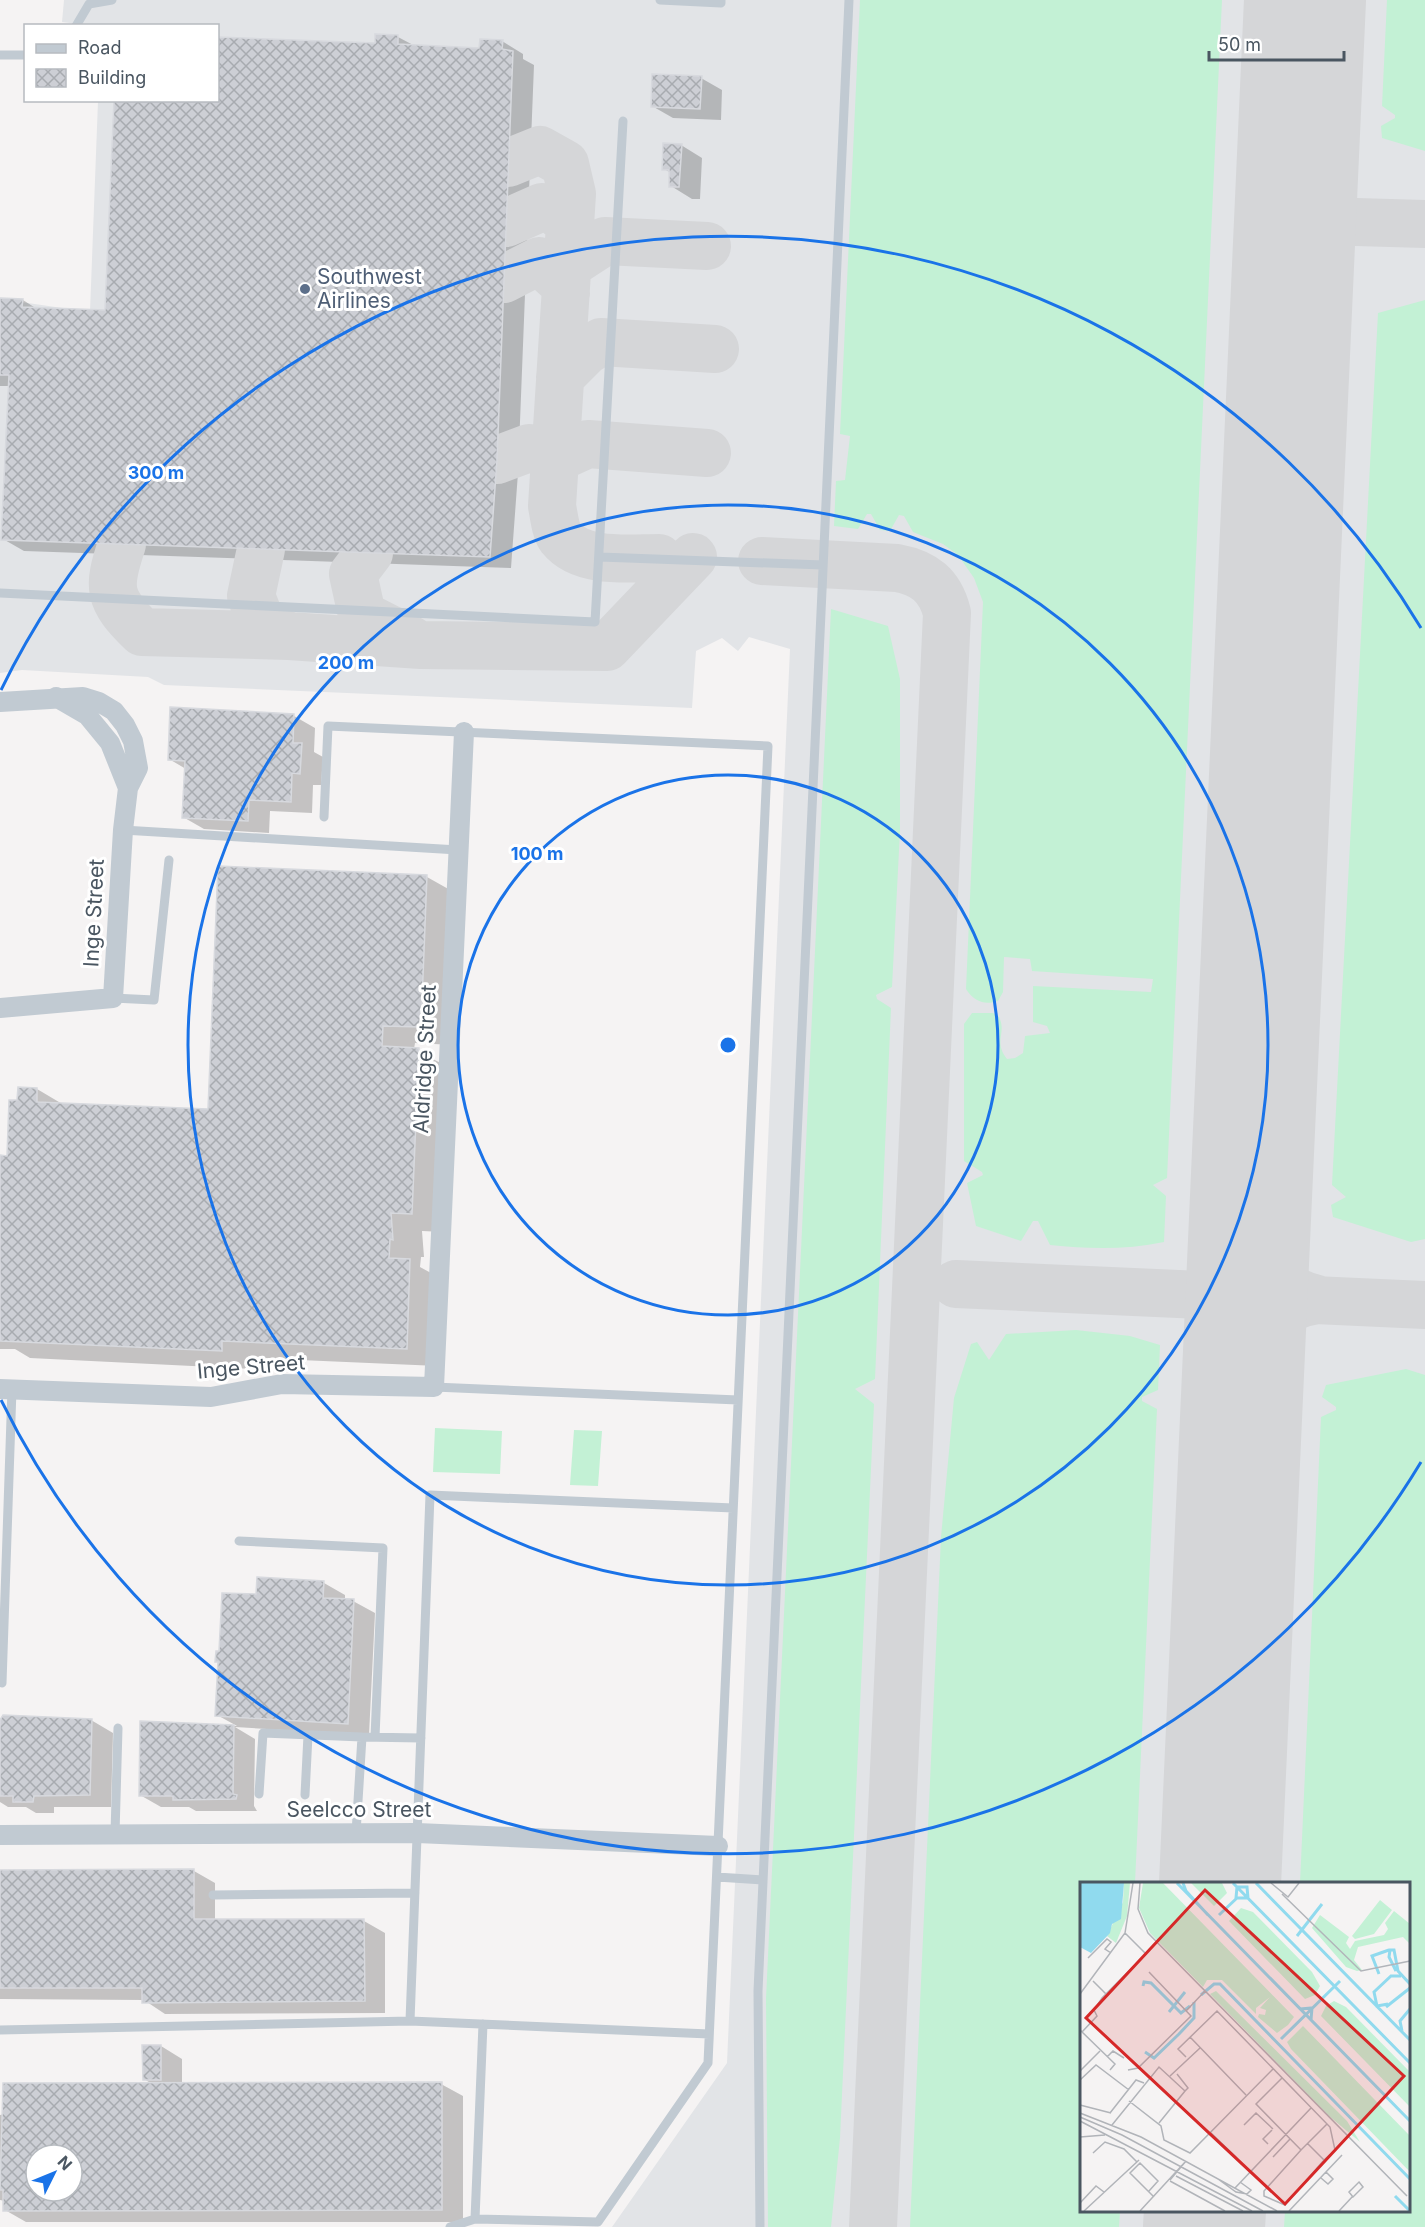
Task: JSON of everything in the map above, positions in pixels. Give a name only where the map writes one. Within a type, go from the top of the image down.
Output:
[{"type":"street","name":"Inge Street","points":[[0,702],[56,697],[87,715],[110,743],[128,788],[123,830],[113,998],[0,1008]]},
{"type":"street","name":"Aldridge Street","points":[[434,1387],[464,732]]},
{"type":"street","name":"Inge Street","points":[[6,1389],[211,1397],[282,1384],[434,1387]]},
{"type":"street","name":"Seelcco Street","points":[[0,1835],[417,1833],[718,1846]]},
{"type":"lane","points":[[77,24],[89,4],[112,0]]},
{"type":"lane","points":[[660,0],[721,3],[721,0]]},
{"type":"lane","points":[[760,2227],[758,1991],[849,0]]},
{"type":"lane","points":[[0,55],[24,55]]},
{"type":"lane","points":[[0,593],[595,622],[622,121]]},
{"type":"lane","points":[[600,557],[823,565]]},
{"type":"lane","points":[[324,817],[328,726],[768,746],[708,2063],[598,2222],[475,2219],[450,2227]]},
{"type":"lane","points":[[123,830],[458,850]]},
{"type":"lane","points":[[113,998],[154,1000],[169,860]]},
{"type":"lane","points":[[434,1387],[738,1400]]},
{"type":"lane","points":[[2,1683],[6,1389]]},
{"type":"lane","points":[[410,2020],[430,1495],[733,1508]]},
{"type":"lane","points":[[239,1540],[383,1548],[375,1737]]},
{"type":"lane","points":[[116,1834],[118,1728]]},
{"type":"lane","points":[[259,1794],[262,1733],[421,1738]]},
{"type":"lane","points":[[305,1795],[308,1735]]},
{"type":"lane","points":[[356,1833],[362,1737]]},
{"type":"lane","points":[[717,1877],[763,1880]]},
{"type":"lane","points":[[213,1895],[415,1893]]},
{"type":"lane","points":[[0,2030],[410,2020],[709,2034]]},
{"type":"lane","points":[[475,2219],[483,2024]]},
{"type":"shaded area","points":[[64,0],[1425,0],[1425,2227],[612,2227],[727,2063],[790,649],[749,637],[738,651],[722,638],[696,651],[692,708],[164,685],[148,677],[22,670],[0,673],[0,299],[90,312],[98,102],[219,102],[219,24],[78,24],[62,22]]},
{"type":"green space","points":[[860,0],[1222,0],[1167,1178],[1153,1185],[1166,1196],[1164,1242],[1122,1248],[1050,1245],[1038,1221],[1033,1221],[1021,1241],[976,1226],[967,1183],[983,1175],[982,1172],[964,1161],[964,1024],[972,1013],[993,1013],[999,1017],[1003,1053],[1007,1059],[1015,1058],[1023,1053],[1025,1036],[1050,1033],[1047,1026],[1033,1022],[1033,986],[1151,992],[1153,979],[1032,971],[1030,959],[1004,957],[1003,992],[998,1001],[988,1003],[979,1001],[966,989],[983,602],[974,578],[958,555],[943,544],[913,532],[904,516],[899,515],[890,531],[880,530],[871,514],[867,514],[858,529],[834,526],[836,481],[845,480],[850,436],[840,434]]},
{"type":"green space","points":[[1387,0],[1425,0],[1425,151],[1382,138],[1381,126],[1395,118],[1395,115],[1382,106]]},
{"type":"green space","points":[[1425,300],[1425,1239],[1411,1242],[1333,1217],[1331,1205],[1346,1197],[1332,1185],[1378,313]]},
{"type":"green space","points":[[831,609],[888,626],[900,679],[900,831],[892,987],[876,995],[877,999],[891,1008],[875,1379],[855,1389],[874,1404],[840,2138],[831,2227],[768,2227],[766,1999]]},
{"type":"green space","points":[[1076,1330],[1130,1336],[1160,1345],[1158,1390],[1142,1397],[1142,1401],[1157,1409],[1135,1882],[1080,1882],[1080,2212],[1120,2212],[1119,2227],[910,2227],[941,1537],[954,1398],[971,1344],[977,1342],[989,1360],[1006,1334]]},
{"type":"green space","points":[[1406,1369],[1425,1375],[1425,2227],[1284,2227],[1285,2212],[1410,2212],[1410,1882],[1300,1882],[1321,1417],[1336,1410],[1336,1407],[1322,1397],[1326,1385]]},
{"type":"green space","points":[[435,1428],[502,1431],[500,1474],[433,1472]]},
{"type":"green space","points":[[574,1430],[602,1431],[598,1486],[570,1485]]},
{"type":"building","name":"Southwest Airlines","points":[[375,34],[398,35],[398,44],[479,48],[480,39],[503,40],[502,49],[513,51],[497,460],[490,557],[1,540],[9,375],[0,375],[0,298],[23,299],[22,307],[105,310],[114,102],[219,102],[219,37],[375,43]]},
{"type":"building","points":[[652,74],[702,76],[700,109],[651,107]]},
{"type":"building","points":[[663,143],[682,144],[679,187],[669,187],[669,170],[662,170]]},
{"type":"building","points":[[170,707],[294,714],[293,743],[302,743],[300,774],[292,773],[291,802],[249,800],[248,821],[182,818],[185,761],[168,760]]},
{"type":"building","points":[[218,866],[427,875],[421,1027],[383,1026],[382,1046],[419,1048],[412,1214],[391,1213],[393,1240],[390,1239],[389,1258],[410,1259],[407,1349],[222,1341],[222,1351],[0,1341],[0,1155],[7,1156],[9,1100],[17,1100],[18,1087],[37,1088],[37,1102],[208,1109]]},
{"type":"building","points":[[257,1577],[324,1581],[323,1598],[354,1599],[348,1724],[215,1716],[218,1662],[215,1662],[216,1651],[219,1651],[222,1593],[256,1594]]},
{"type":"building","points":[[3,1715],[92,1719],[90,1795],[34,1796],[33,1802],[13,1802],[13,1796],[0,1796],[0,1720]]},
{"type":"building","points":[[140,1721],[234,1725],[233,1794],[237,1795],[236,1799],[173,1800],[173,1796],[139,1796]]},
{"type":"building","points":[[194,1869],[194,1919],[364,1919],[365,2001],[142,2003],[142,1988],[0,1988],[0,1870]]},
{"type":"building","points":[[142,2045],[161,2045],[161,2080],[143,2080]]},
{"type":"building","points":[[442,2082],[442,2210],[3,2211],[3,2190],[0,2190],[3,2083]]},
{"type":"taxiway","points":[[1296,160],[1306,0]]},
{"type":"taxiway","points":[[508,163],[540,150],[565,164],[572,194],[552,506],[557,531],[570,546],[593,556],[620,559],[659,558]]},
{"type":"taxiway","points":[[506,223],[542,207],[555,211],[570,224]]},
{"type":"taxiway","points":[[1356,222],[1425,224]]},
{"type":"taxiway","points":[[568,265],[605,241],[707,246]]},
{"type":"taxiway","points":[[504,279],[539,261],[563,283],[566,293]]},
{"type":"taxiway","points":[[560,377],[586,351],[601,342],[715,349]]},
{"type":"taxiway","points":[[497,460],[529,448],[550,451],[555,459],[588,444],[707,453]]},
{"type":"taxiway","points":[[122,544],[114,572],[114,592],[122,611],[142,632],[289,636],[421,645],[607,647],[693,557]]},
{"type":"taxiway","points":[[261,549],[251,596],[262,624],[289,636]]},
{"type":"taxiway","points":[[369,553],[353,574],[362,615],[411,640]]},
{"type":"taxiway","points":[[762,561],[907,570],[930,582],[940,595],[947,613],[873,2227]]},
{"type":"taxiway","points":[[1250,1231],[1252,1243],[1264,1266],[1294,1290],[1317,1299]]},
{"type":"taxiway","points":[[956,1284],[1425,1305]]},
{"type":"taxiway","points":[[1244,1358],[1255,1336],[1272,1319],[1282,1312],[1317,1300]]},
{"type":"runway","points":[[1220,1882],[1305,0]]},
{"type":"runway","points":[[1204,2227],[1205,2212]]},
{"type":"place","name":"Southwest Airlines","points":[[305,289]]}]
